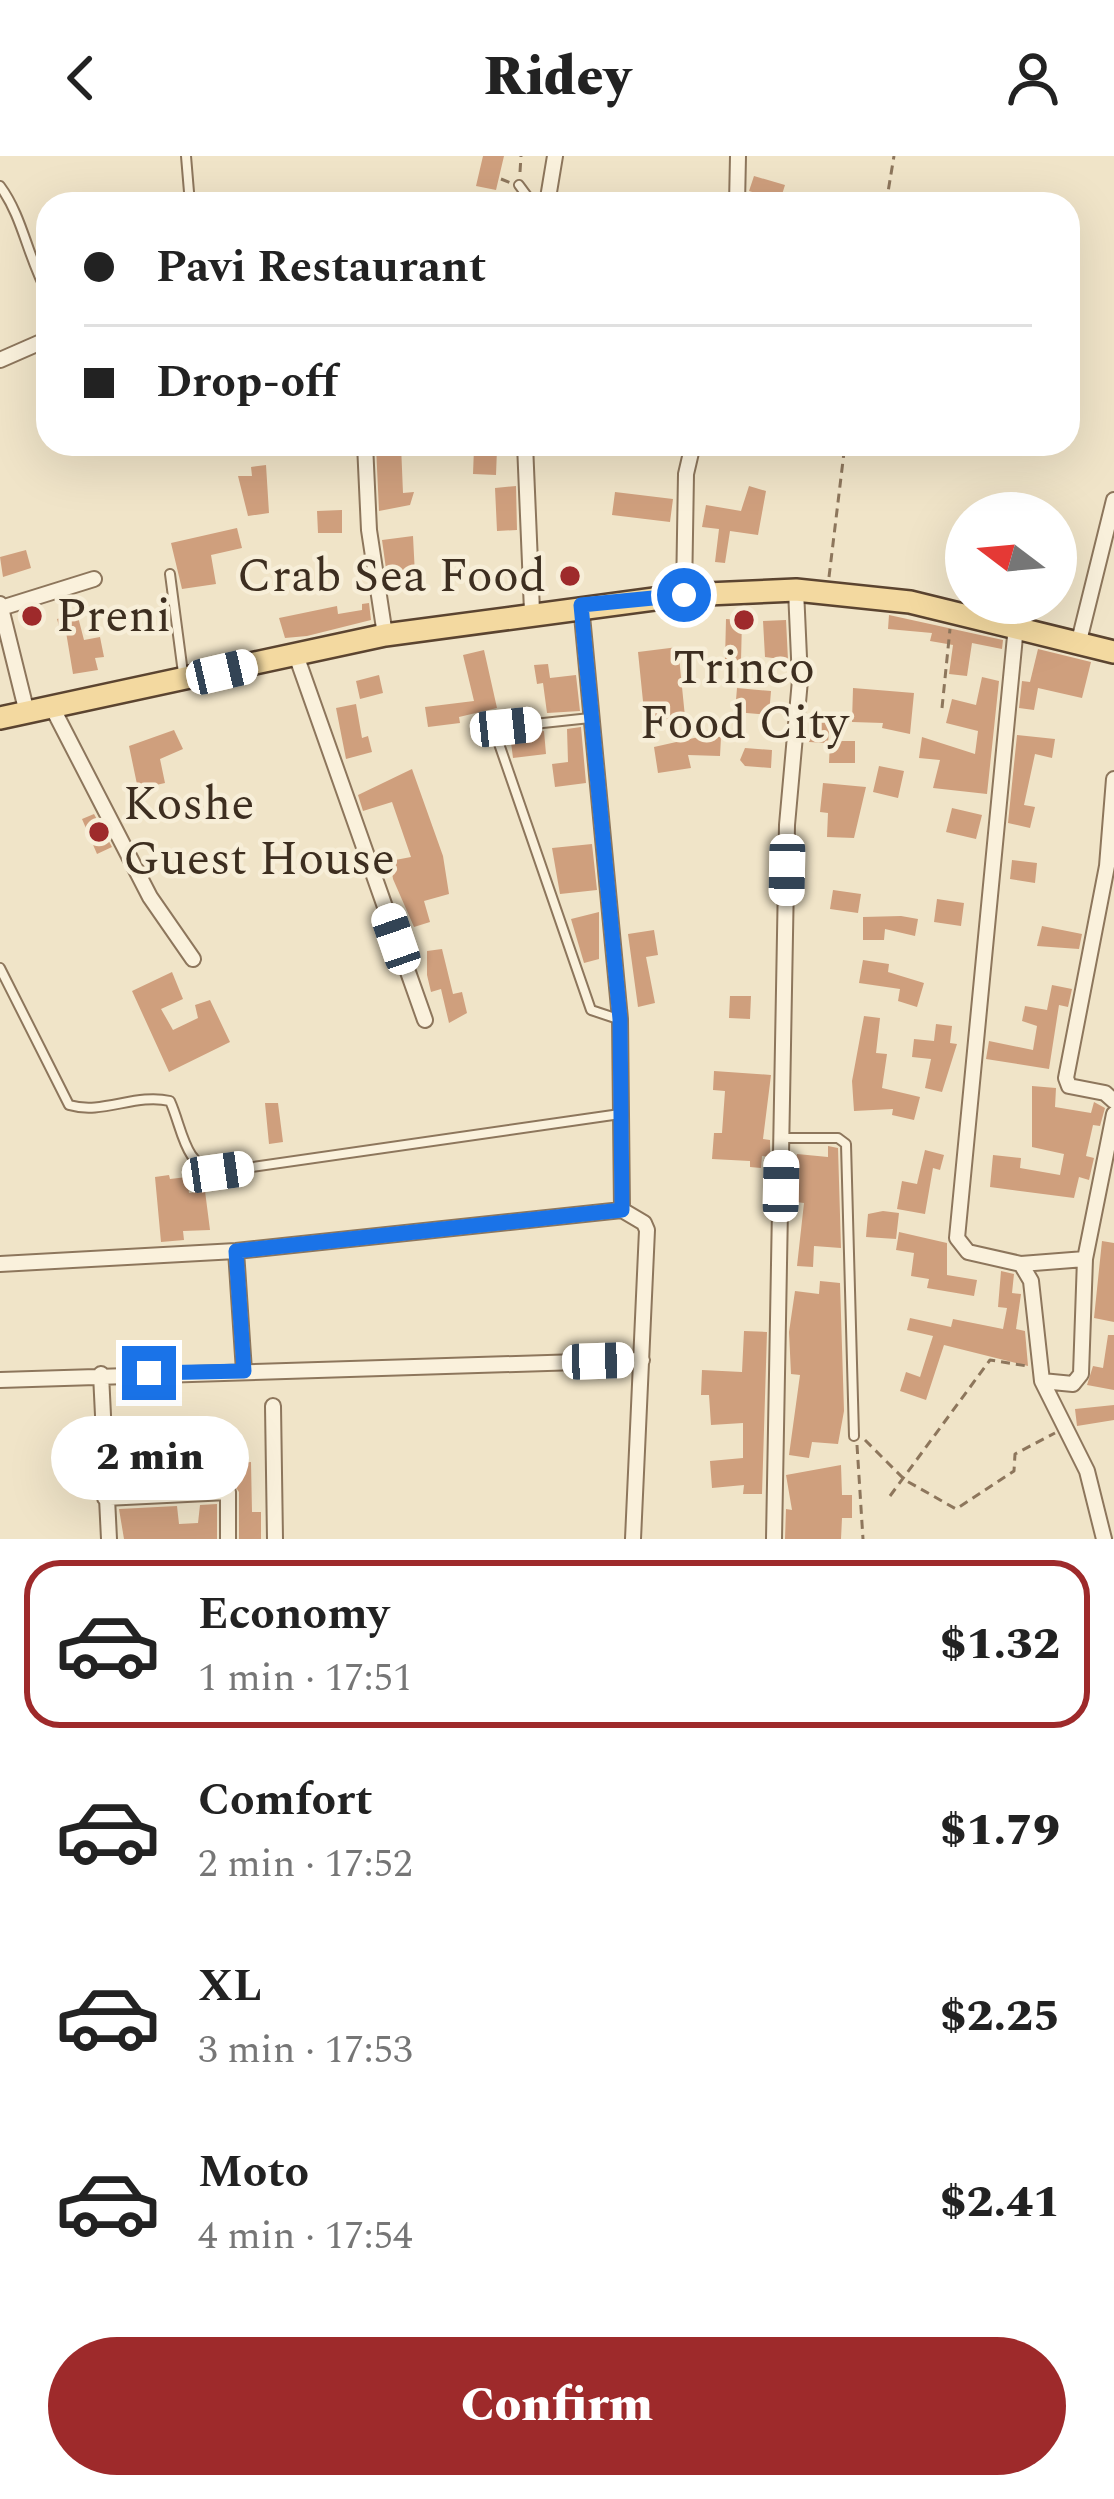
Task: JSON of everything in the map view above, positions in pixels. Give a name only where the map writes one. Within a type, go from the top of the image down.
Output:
[{"type":"main road","points":[[0,718],[386,635],[581,605],[796,590],[945,609]]},
{"type":"main road","points":[[1008,624],[1114,652]]},
{"type":"street","points":[[549,192],[555,156]]},
{"type":"street","points":[[737,192],[738,156]]},
{"type":"street","points":[[0,360],[36,344]]},
{"type":"street","points":[[366,456],[369,530],[386,635]]},
{"type":"street","points":[[526,456],[532,611]]},
{"type":"street","points":[[684,595],[690,456]]},
{"type":"street","points":[[1079,641],[1114,500]]},
{"type":"street","points":[[27,713],[0,606],[94,579]]},
{"type":"street","points":[[774,1539],[788,826],[800,680],[796,590]]},
{"type":"street","points":[[581,605],[620,1019],[622,1210]]},
{"type":"street","points":[[1016,626],[957,1238],[968,1252],[1021,1264],[1085,1259]]},
{"type":"street","points":[[296,655],[425,1021]]},
{"type":"street","points":[[52,707],[150,897],[193,959]]},
{"type":"street","points":[[1114,779],[1107,866],[1066,1078],[1077,1090],[1105,1093],[1114,1101]]},
{"type":"street","points":[[1041,1375],[1073,1384],[1081,1374],[1085,1259],[1114,1114]]},
{"type":"street","points":[[0,1264],[236,1251],[622,1210],[647,1230],[633,1539]]},
{"type":"street","points":[[236,1251],[244,1371]]},
{"type":"street","points":[[1021,1264],[1031,1281],[1041,1375],[1087,1471],[1104,1539]]},
{"type":"street","points":[[0,1380],[642,1360]]},
{"type":"street","points":[[101,1374],[109,1539]]},
{"type":"street","points":[[273,1406],[275,1539]]},
{"type":"street","points":[[105,1498],[228,1492],[228,1539]]},
{"type":"lane","points":[[185,156],[189,192]]},
{"type":"lane","points":[[519,185],[524,192]]},
{"type":"lane","points":[[0,186],[12,202],[36,273]]},
{"type":"lane","points":[[170,574],[184,680]]},
{"type":"lane","points":[[591,718],[506,727],[497,738],[591,1010],[620,1019]]},
{"type":"lane","points":[[0,968],[69,1105],[86,1110],[152,1097],[170,1101],[191,1162],[200,1170],[218,1172],[620,1114]]},
{"type":"lane","points":[[782,1138],[838,1138],[846,1144],[854,1436]]},
{"type":"path","points":[[519,185],[521,156]]},
{"type":"path","points":[[888,192],[894,156]]},
{"type":"path","points":[[828,591],[843,456]]},
{"type":"path","points":[[942,708],[950,624]]},
{"type":"path","points":[[890,1496],[990,1360],[1041,1375]]},
{"type":"path","points":[[863,1539],[854,1436],[870,1442],[905,1480],[956,1509],[1014,1471],[1015,1454],[1067,1428]]},
{"type":"building","points":[[483,156],[504,156],[496,190],[476,186]]},
{"type":"building","points":[[754,176],[785,185],[783,192],[749,191]]},
{"type":"building","points":[[376,456],[401,456],[403,493],[414,492],[410,505],[379,511]]},
{"type":"building","points":[[474,456],[497,456],[496,475],[473,474]]},
{"type":"building","points":[[266,465],[269,513],[248,516],[238,476],[252,476],[251,467]]},
{"type":"building","points":[[516,486],[517,530],[497,531],[495,488]]},
{"type":"building","points":[[749,486],[766,491],[758,535],[730,531],[725,563],[715,562],[719,529],[702,527],[706,505],[741,511]]},
{"type":"building","points":[[615,492],[673,499],[670,522],[612,515]]},
{"type":"building","points":[[342,510],[342,533],[318,533],[317,511]]},
{"type":"building","points":[[237,528],[242,548],[211,555],[216,584],[182,589],[171,543]]},
{"type":"building","points":[[413,536],[415,575],[397,577],[396,568],[386,569],[382,540]]},
{"type":"building","points":[[26,550],[31,568],[3,577],[0,557]]},
{"type":"building","points":[[369,603],[371,620],[307,636],[285,638],[279,618],[337,606],[338,614],[362,610],[362,604]]},
{"type":"building","points":[[77,613],[84,640],[100,637],[104,657],[95,658],[98,670],[73,674],[66,632],[61,633],[57,619]]},
{"type":"building","points":[[889,615],[1003,640],[1002,649],[972,643],[967,676],[949,674],[953,645],[930,641],[932,633],[888,629]]},
{"type":"building","points":[[726,619],[742,620],[741,661],[725,660]]},
{"type":"building","points":[[786,620],[788,660],[765,657],[763,621]]},
{"type":"building","points":[[678,647],[685,717],[645,721],[638,652]]},
{"type":"building","points":[[1038,649],[1091,662],[1082,698],[1038,688],[1034,710],[1019,708],[1022,681],[1030,682]]},
{"type":"building","points":[[484,650],[497,708],[459,717],[460,723],[428,727],[425,707],[474,701],[463,655]]},
{"type":"building","points":[[548,664],[550,678],[576,675],[580,711],[547,713],[543,683],[537,684],[534,665]]},
{"type":"building","points":[[379,675],[383,693],[360,699],[356,681]]},
{"type":"building","points":[[982,677],[999,681],[987,794],[933,788],[940,760],[919,758],[922,737],[975,754],[978,731],[946,723],[952,699],[976,705]]},
{"type":"building","points":[[737,688],[771,691],[769,715],[735,712]]},
{"type":"building","points":[[853,688],[914,693],[910,734],[882,728],[883,723],[852,722]]},
{"type":"building","points":[[356,704],[362,738],[368,736],[372,752],[346,759],[336,708]]},
{"type":"building","points":[[811,718],[830,720],[828,743],[809,742]]},
{"type":"building","points":[[581,727],[586,783],[555,787],[552,764],[568,762],[567,729]]},
{"type":"building","points":[[174,730],[183,749],[160,759],[165,783],[138,789],[129,746]]},
{"type":"building","points":[[544,731],[546,754],[513,758],[510,735]]},
{"type":"building","points":[[1017,735],[1055,739],[1052,758],[1035,754],[1024,805],[1035,807],[1030,828],[1008,823]]},
{"type":"building","points":[[703,736],[721,737],[720,756],[688,755],[691,768],[658,773],[654,747]]},
{"type":"building","points":[[830,741],[855,741],[855,763],[829,763]]},
{"type":"building","points":[[745,748],[772,750],[771,768],[745,766],[740,760]]},
{"type":"building","points":[[879,766],[904,771],[898,798],[873,792]]},
{"type":"building","points":[[412,769],[443,856],[449,894],[424,901],[430,922],[414,927],[393,879],[390,861],[411,857],[392,802],[363,811],[358,795]]},
{"type":"building","points":[[823,783],[866,787],[854,838],[827,837],[828,813],[820,812]]},
{"type":"building","points":[[952,808],[982,815],[976,839],[946,832]]},
{"type":"building","name":"Koshe Guest House","points":[[94,814],[112,847],[97,854],[82,819]]},
{"type":"building","points":[[592,844],[597,890],[560,894],[552,848]]},
{"type":"building","points":[[1012,860],[1037,863],[1035,883],[1010,879]]},
{"type":"building","points":[[833,890],[861,894],[858,913],[830,909]]},
{"type":"building","points":[[937,899],[964,903],[961,926],[934,922]]},
{"type":"building","points":[[599,912],[599,959],[584,963],[571,919]]},
{"type":"building","points":[[863,917],[918,919],[915,936],[885,929],[884,940],[863,940]]},
{"type":"building","points":[[1042,926],[1082,934],[1079,949],[1037,946]]},
{"type":"building","points":[[654,930],[658,955],[646,957],[655,1003],[638,1007],[628,934]]},
{"type":"building","points":[[442,949],[453,994],[462,992],[467,1013],[449,1023],[441,989],[431,992],[427,975],[427,951]]},
{"type":"building","points":[[863,960],[889,964],[888,972],[924,983],[917,1007],[898,1001],[900,989],[859,983]]},
{"type":"building","points":[[172,972],[183,999],[161,1009],[173,1030],[198,1018],[195,1005],[210,1000],[230,1042],[169,1072],[132,991]]},
{"type":"building","points":[[1052,985],[1072,989],[1068,1007],[1059,1005],[1049,1069],[986,1059],[989,1041],[1033,1050],[1037,1026],[1022,1021],[1025,1006],[1047,1010]]},
{"type":"building","points":[[730,996],[751,996],[750,1019],[729,1018]]},
{"type":"building","points":[[864,1016],[880,1018],[876,1053],[887,1054],[882,1088],[920,1097],[914,1120],[892,1115],[893,1109],[854,1111],[852,1081]]},
{"type":"building","points":[[936,1024],[952,1026],[950,1043],[957,1044],[942,1092],[925,1088],[931,1059],[912,1057],[914,1039],[934,1041]]},
{"type":"building","points":[[714,1071],[771,1075],[763,1139],[770,1140],[770,1157],[762,1156],[761,1168],[750,1167],[750,1161],[712,1159],[714,1133],[722,1133],[725,1091],[713,1090]]},
{"type":"building","points":[[1032,1086],[1056,1088],[1055,1107],[1091,1113],[1094,1102],[1105,1108],[1100,1126],[1093,1125],[1086,1156],[1094,1158],[1089,1180],[1079,1177],[1074,1198],[990,1187],[993,1155],[1021,1158],[1020,1168],[1060,1175],[1064,1154],[1032,1147]]},
{"type":"building","points":[[265,1103],[278,1103],[283,1142],[269,1144]]},
{"type":"building","points":[[828,1146],[838,1148],[841,1248],[814,1246],[813,1267],[797,1266],[804,1203],[796,1202],[797,1154],[828,1157]]},
{"type":"building","points":[[925,1150],[944,1155],[940,1170],[933,1168],[925,1214],[897,1209],[902,1181],[917,1184]]},
{"type":"building","points":[[169,1175],[170,1179],[187,1177],[189,1193],[205,1191],[210,1230],[183,1231],[184,1240],[161,1242],[155,1177]]},
{"type":"building","points":[[899,1213],[896,1239],[866,1237],[868,1214]]},
{"type":"building","points":[[899,1232],[947,1243],[947,1275],[977,1280],[974,1296],[927,1288],[929,1279],[911,1276],[914,1253],[896,1250]]},
{"type":"building","points":[[1102,1241],[1114,1243],[1114,1322],[1094,1318]]},
{"type":"building","points":[[1001,1271],[1014,1274],[1012,1293],[1021,1294],[1016,1329],[1025,1331],[1028,1366],[944,1345],[926,1400],[900,1391],[906,1372],[920,1377],[933,1336],[907,1330],[910,1318],[951,1327],[953,1319],[1003,1329],[1007,1308],[998,1307]]},
{"type":"building","points":[[820,1281],[840,1283],[844,1411],[838,1444],[812,1442],[809,1458],[789,1455],[800,1375],[791,1374],[789,1332],[795,1291],[819,1294]]},
{"type":"building","points":[[744,1331],[767,1332],[762,1494],[743,1494],[744,1485],[712,1488],[710,1461],[743,1458],[743,1423],[711,1425],[709,1395],[701,1395],[702,1370],[742,1372]]},
{"type":"building","points":[[1108,1335],[1114,1335],[1114,1390],[1087,1385],[1093,1366],[1103,1368]]},
{"type":"building","points":[[1114,1405],[1114,1420],[1077,1426],[1075,1409]]},
{"type":"building","points":[[181,1462],[181,1468],[251,1462],[252,1512],[261,1512],[261,1539],[239,1539],[239,1492],[232,1482],[118,1486],[117,1463],[139,1463],[139,1469]]},
{"type":"building","points":[[841,1465],[842,1495],[852,1495],[852,1518],[842,1518],[841,1539],[785,1539],[786,1509],[792,1510],[786,1475]]},
{"type":"building","points":[[217,1504],[217,1539],[124,1539],[119,1509],[177,1506],[179,1524],[198,1523],[200,1505]]},
{"type":"place","name":"Crab Sea Food","points":[[570,576]]},
{"type":"place","name":"Preni","points":[[32,616]]},
{"type":"place","name":"Trinco Food City","points":[[744,620]]},
{"type":"place","name":"Koshe Guest House","points":[[99,832]]},
{"type":"route","points":[[149,1373],[244,1371],[236,1251],[622,1210],[620,1019],[581,605],[684,595]]}]
